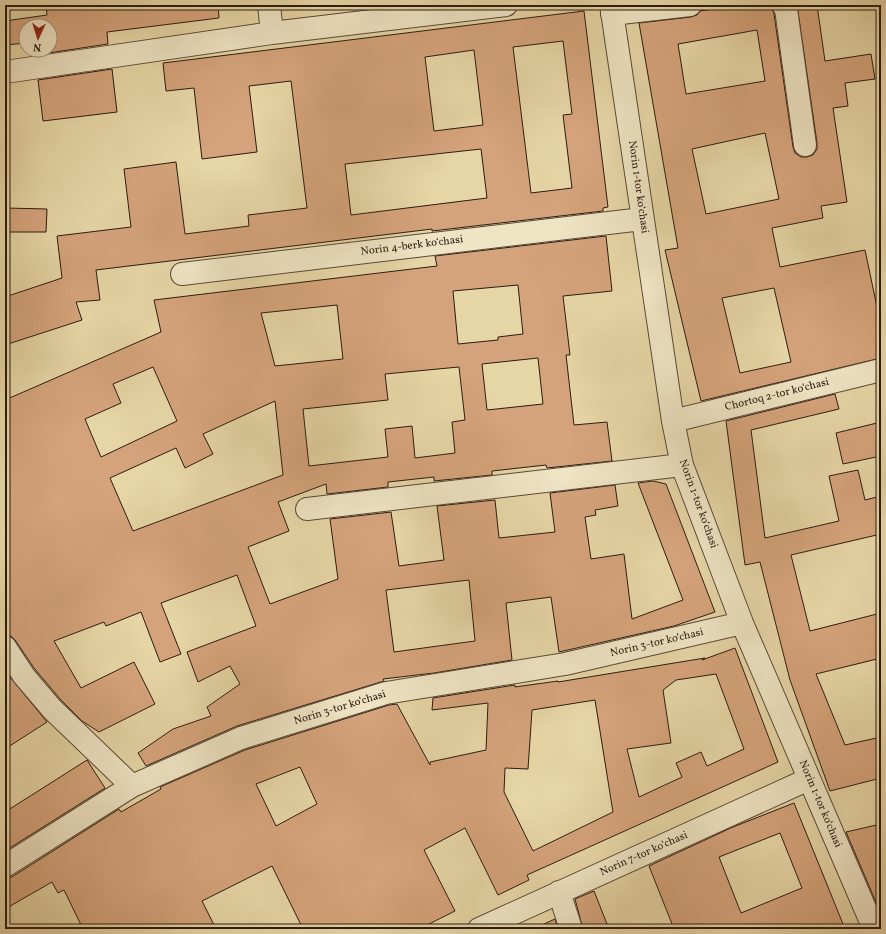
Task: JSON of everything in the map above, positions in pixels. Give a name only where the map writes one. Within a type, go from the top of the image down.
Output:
[{"type":"street","points":[[269,5],[272,33]]},
{"type":"street","points":[[5,72],[272,33],[506,5]]},
{"type":"street","points":[[612,10],[690,5]]},
{"type":"street","points":[[783,5],[786,9],[805,145]]},
{"type":"street","name":"Norin 1-tor koʻchasi","points":[[612,10],[673,421],[682,465],[742,623],[874,929]]},
{"type":"street","name":"Norin 4-berk koʻchasi","points":[[182,274],[642,219]]},
{"type":"street","name":"Chortoq 2-tor koʻchasi","points":[[673,421],[881,370]]},
{"type":"street","points":[[307,509],[682,465]]},
{"type":"street","name":"Norin 3-tor koʻchasi","points":[[5,866],[132,786],[241,738],[386,693],[564,664],[742,623]]},
{"type":"street","points":[[5,647],[24,676],[52,709],[132,786]]},
{"type":"street","name":"Norin 7-tor koʻchasi","points":[[479,929],[809,779]]},
{"type":"street","points":[[559,892],[571,929]]},
{"type":"building","points":[[46,5],[218,5],[219,18],[107,32],[108,44],[58,52],[58,18],[26,18],[47,15]]},
{"type":"building","points":[[739,5],[771,5],[774,14],[793,147],[795,153],[801,157],[813,155],[817,149],[817,143],[797,5],[817,5],[825,61],[871,54],[875,79],[845,83],[848,106],[833,108],[847,202],[821,206],[823,218],[772,228],[780,267],[865,250],[881,326],[881,358],[701,401],[665,250],[678,248],[639,23],[691,17],[697,15],[700,11]],"holes":[[[757,30],[765,81],[686,94],[678,44]],[[765,133],[779,199],[706,214],[692,149]],[[774,288],[791,362],[740,373],[722,298]]]},
{"type":"building","points":[[584,11],[608,207],[603,208],[603,211],[432,231],[432,229],[96,270],[100,300],[76,302],[82,320],[5,345],[5,297],[62,278],[57,236],[131,227],[124,169],[176,162],[185,234],[249,226],[248,215],[307,208],[291,81],[249,86],[257,152],[202,159],[194,88],[166,91],[163,63]],"holes":[[[563,41],[572,114],[563,115],[572,188],[531,193],[513,47]],[[474,50],[483,125],[434,131],[425,57]],[[481,149],[487,198],[351,215],[345,164]]]},
{"type":"building","points":[[18,19],[18,44],[5,45],[5,21]]},
{"type":"building","points":[[112,69],[117,112],[43,121],[38,80]]},
{"type":"building","points":[[5,208],[47,209],[46,232],[5,232]]},
{"type":"building","points":[[606,236],[612,291],[563,296],[570,355],[566,355],[574,425],[607,422],[612,461],[547,468],[546,465],[492,471],[492,475],[434,481],[434,477],[388,482],[388,487],[327,494],[326,484],[278,502],[289,531],[248,547],[270,604],[338,579],[330,519],[391,512],[399,566],[444,560],[437,506],[495,500],[499,538],[555,532],[550,493],[615,485],[618,506],[595,510],[596,515],[585,517],[591,559],[624,554],[632,619],[683,600],[638,483],[653,481],[666,484],[715,612],[674,626],[559,652],[551,597],[506,603],[512,660],[434,673],[383,679],[384,681],[237,726],[146,766],[138,753],[173,729],[211,716],[207,707],[240,684],[230,666],[198,682],[187,652],[256,626],[237,575],[161,603],[181,654],[160,662],[141,612],[106,626],[104,622],[54,641],[81,688],[134,662],[155,704],[99,732],[82,721],[61,700],[34,668],[15,640],[11,636],[5,635],[5,400],[161,332],[154,300],[437,266],[435,256]],"holes":[[[518,285],[523,334],[498,337],[498,340],[458,344],[453,291]],[[337,305],[343,359],[275,366],[261,313]],[[538,358],[543,404],[487,410],[482,364]],[[153,367],[177,421],[101,457],[85,419],[121,403],[113,384]],[[459,367],[465,420],[452,422],[455,453],[415,458],[412,426],[385,429],[388,457],[309,466],[303,409],[388,400],[385,374]],[[275,401],[283,475],[133,531],[110,478],[176,448],[185,468],[213,454],[203,434]],[[469,580],[475,641],[394,652],[386,590]]]},
{"type":"building","points":[[835,394],[839,409],[751,430],[765,538],[839,521],[829,476],[858,470],[865,500],[881,496],[881,534],[791,555],[810,631],[881,613],[881,658],[816,674],[845,745],[881,737],[881,778],[830,791],[790,680],[760,562],[745,565],[726,421]]},
{"type":"building","points":[[881,422],[881,456],[843,464],[836,433]]},
{"type":"building","points":[[735,648],[778,762],[527,875],[529,880],[498,895],[465,828],[424,850],[455,911],[419,929],[303,929],[272,866],[202,901],[216,929],[83,929],[64,890],[58,893],[52,882],[5,909],[5,878],[12,877],[119,809],[121,812],[161,789],[160,787],[245,750],[389,705],[397,704],[430,765],[430,762],[486,750],[488,703],[432,710],[433,698],[515,685],[515,687],[558,682],[705,658],[702,660]],"holes":[[[716,674],[744,749],[707,766],[701,752],[676,763],[682,777],[639,797],[627,749],[671,743],[663,690],[676,680]],[[595,700],[613,812],[533,851],[504,792],[505,768],[528,769],[532,710]],[[300,767],[317,804],[276,826],[256,784]]]},
{"type":"building","points":[[11,678],[47,722],[5,749],[5,682]]},
{"type":"building","points":[[87,760],[105,788],[5,851],[5,812]]},
{"type":"building","points":[[794,803],[845,929],[674,929],[649,866],[733,827]],"holes":[[[780,833],[802,888],[741,913],[719,857]]]},
{"type":"building","points":[[881,824],[881,914],[846,832]]},
{"type":"building","points":[[594,891],[609,929],[583,929],[575,899]]},
{"type":"building","points":[[555,919],[558,929],[533,929]]}]
